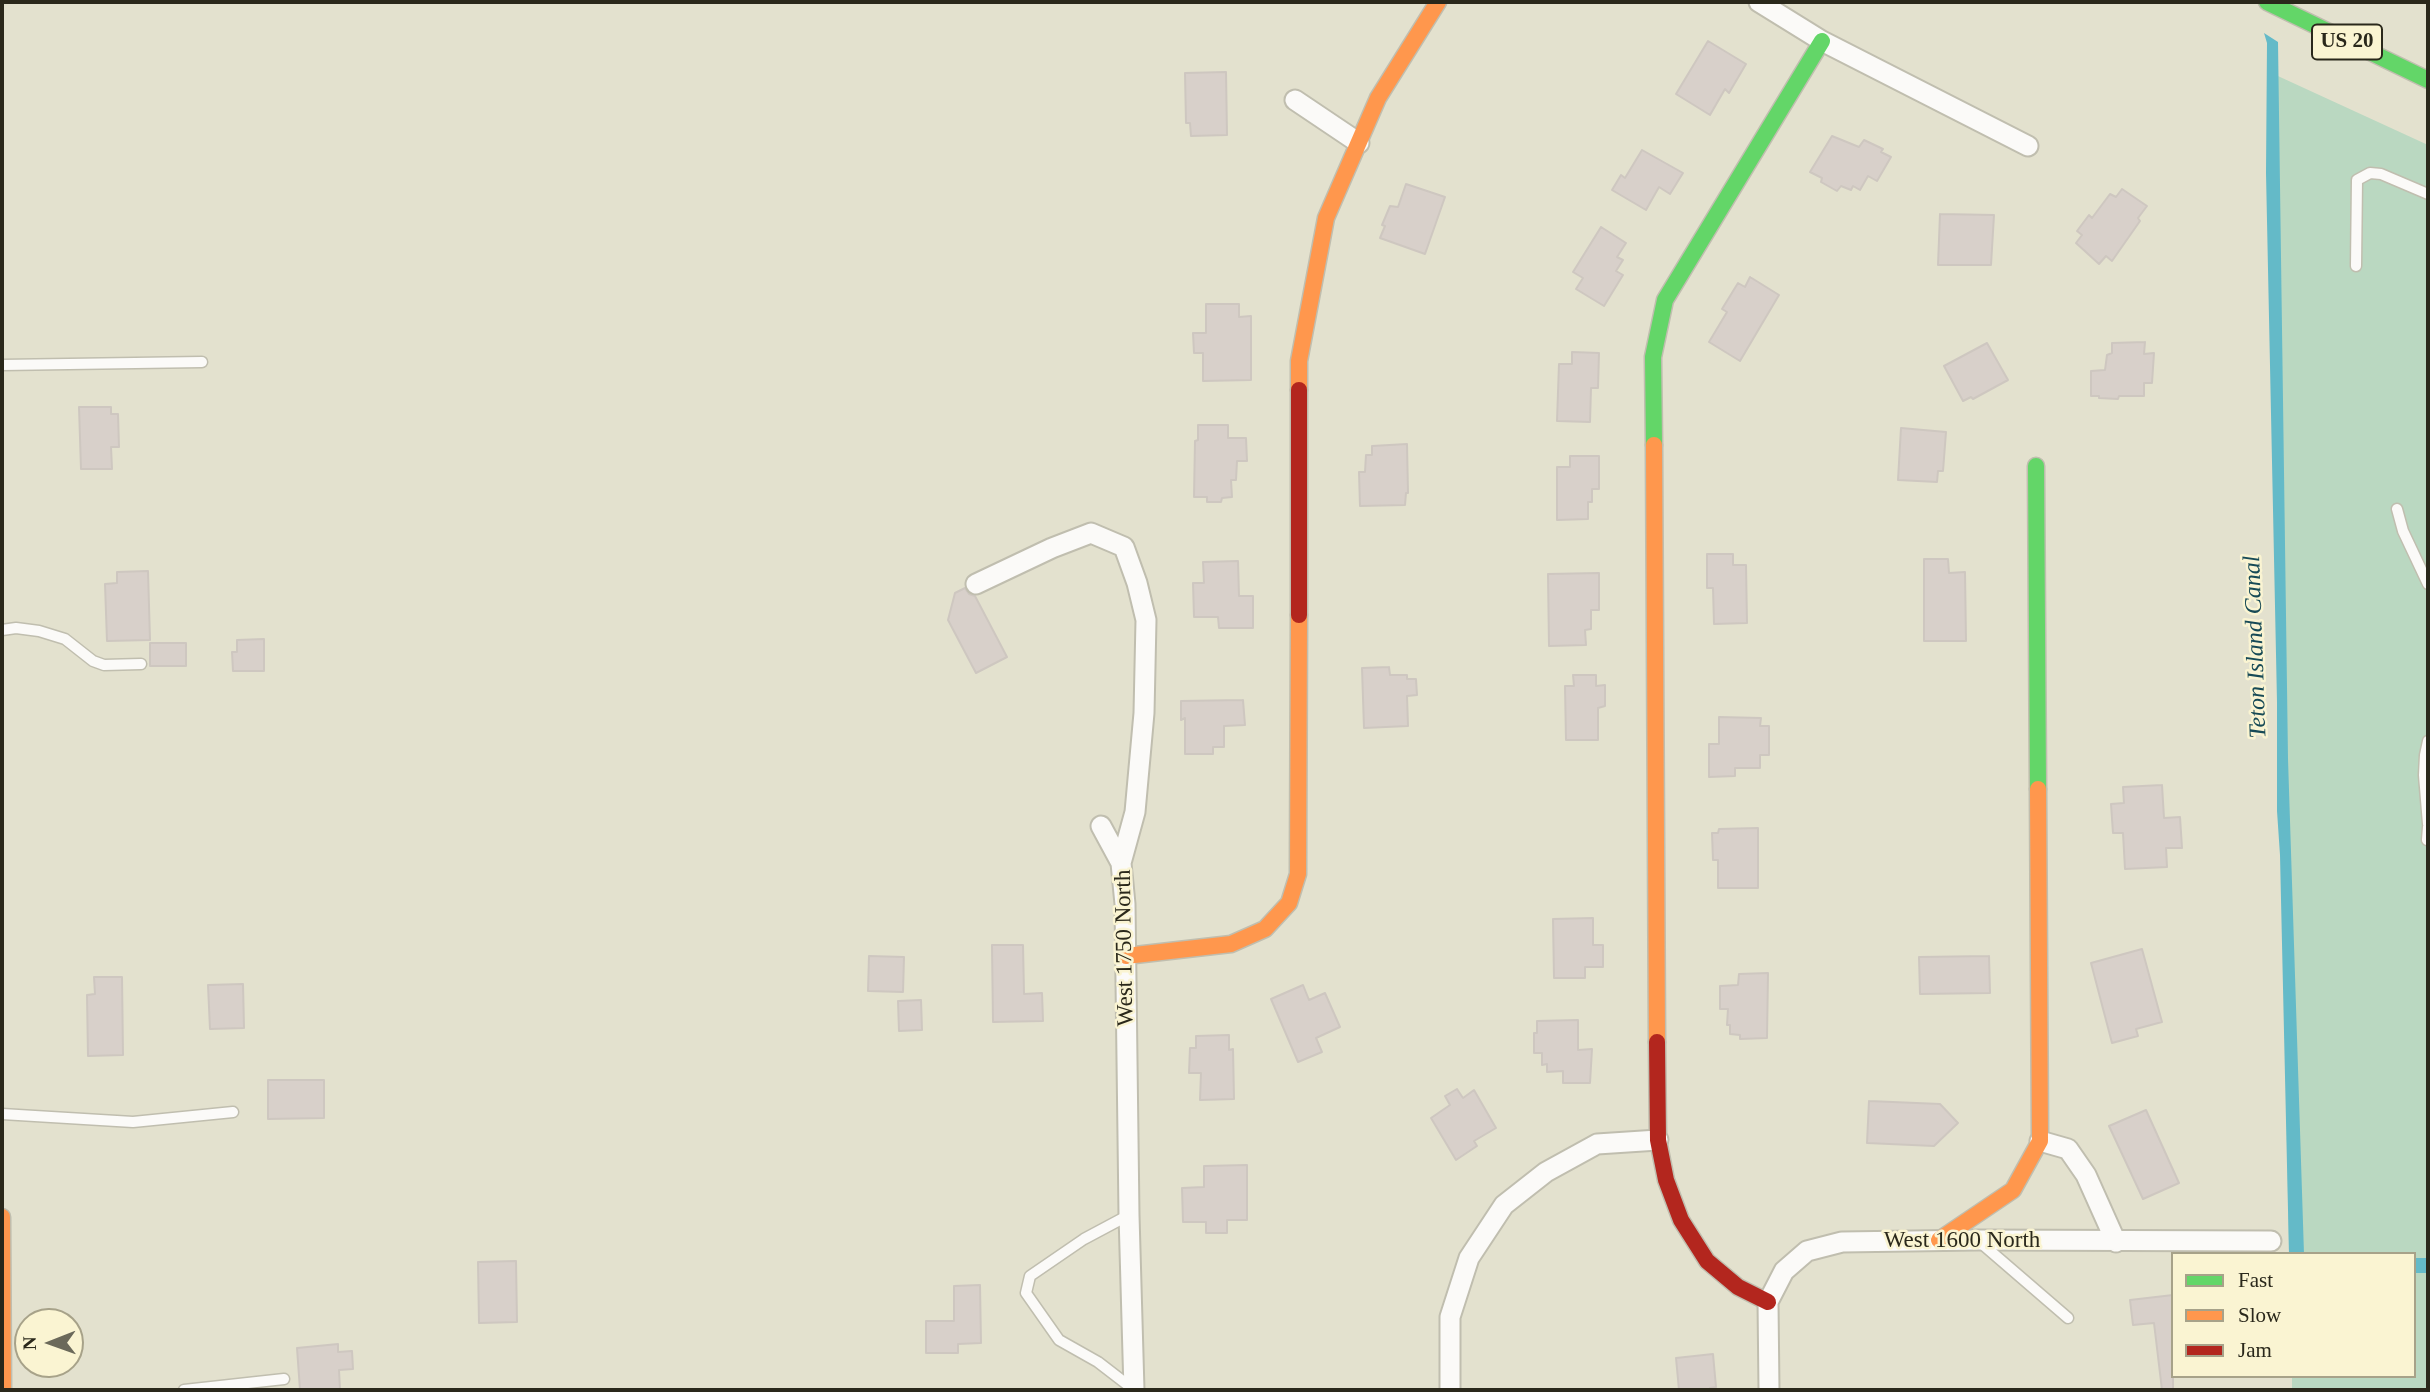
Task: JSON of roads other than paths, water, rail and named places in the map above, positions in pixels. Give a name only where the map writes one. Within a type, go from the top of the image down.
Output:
[{"type":"main road","points":[[1126,956],[1231,944],[1265,929],[1289,904],[1298,874],[1299,361],[1326,218],[1378,98],[1438,2]]},
{"type":"main road","name":"US 20","points":[[2267,2],[2428,80]]},
{"type":"main road","points":[[1768,1302],[1738,1287],[1707,1261],[1681,1220],[1667,1180],[1658,1140],[1653,357],[1665,300],[1822,41]]},
{"type":"main road","points":[[1939,1241],[2013,1191],[2039,1141],[2036,466]]},
{"type":"main road","points":[[2,1217],[3,1390]]},
{"type":"street","points":[[1759,2],[1822,41],[2028,146]]},
{"type":"street","points":[[1295,100],[1359,142]]},
{"type":"street","name":"West 1750 North","points":[[976,584],[1091,533],[1124,547],[1138,583],[1146,620],[1144,713],[1135,812],[1121,863],[1125,904],[1134,1390]]},
{"type":"street","points":[[1101,826],[1121,863]]},
{"type":"street","points":[[1450,1390],[1450,1317],[1469,1258],[1504,1205],[1546,1171],[1597,1144],[1658,1140]]},
{"type":"street","points":[[2039,1141],[2068,1149],[2086,1175],[2116,1242]]},
{"type":"street","name":"West 1600 North","points":[[1769,1390],[1768,1302],[1784,1271],[1807,1251],[1842,1242],[2271,1241]]},
{"type":"lane","points":[[2356,266],[2357,180],[2370,173],[2381,174],[2428,194]]},
{"type":"lane","points":[[2,365],[202,362]]},
{"type":"lane","points":[[2398,509],[2403,531],[2428,584]]},
{"type":"lane","points":[[2,630],[16,628],[39,631],[65,639],[104,665],[141,664]]},
{"type":"lane","points":[[2427,840],[2424,775],[2428,741]]},
{"type":"lane","points":[[2,1114],[133,1122],[233,1112]]},
{"type":"lane","points":[[1129,1215],[1084,1239],[1030,1276],[1026,1293],[1059,1339],[1098,1362],[1134,1390]]},
{"type":"lane","points":[[1978,1240],[2068,1318]]},
{"type":"lane","points":[[184,1390],[284,1380]]},
{"type":"water","points":[[2264,33],[2278,42],[2288,759],[2304,1252],[2289,1252],[2277,811],[2266,173],[2267,43]]},
{"type":"water","points":[[2416,1258],[2428,1258],[2428,1273],[2416,1273]]},
{"type":"water label","name":"Teton Island Canal","points":[[2256,647]]}]
